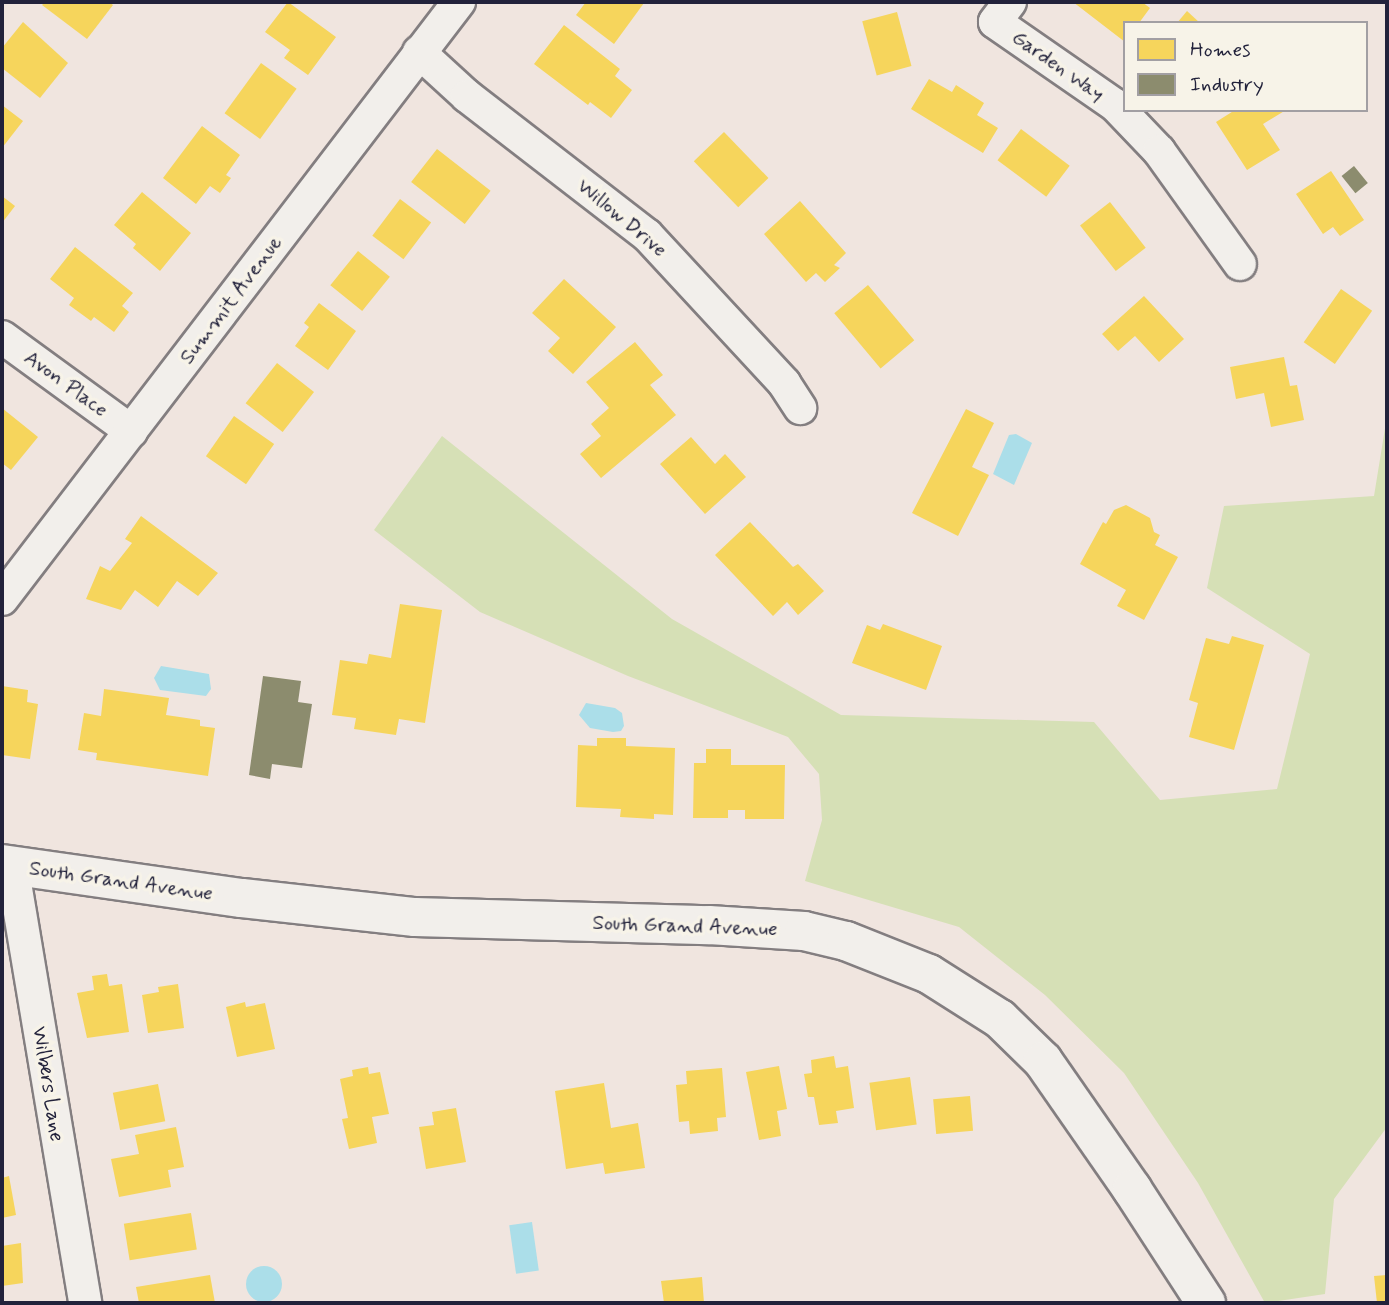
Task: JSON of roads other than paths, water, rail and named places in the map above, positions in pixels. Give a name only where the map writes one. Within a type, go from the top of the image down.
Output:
[{"type":"main road","name":"South Grand Avenue","points":[[7,865],[230,896],[415,917],[709,925],[804,931],[846,942],[929,974],[1000,1019],[1043,1061],[1132,1188],[1206,1303]]},
{"type":"street","name":"Summit Avenue","points":[[2,599],[459,2]]},
{"type":"street","name":"Garden Way","points":[[1010,2],[995,22],[1115,105],[1158,151],[1240,264]]},
{"type":"street","name":"Willow Drive","points":[[419,52],[467,96],[648,235],[784,383],[800,408]]},
{"type":"street","name":"Avon Place","points":[[2,337],[131,431]]},
{"type":"street","name":"Wilbers Lane","points":[[7,865],[85,1303]]},
{"type":"water","points":[[1016,434],[1032,443],[1014,485],[993,474],[1009,435]]},
{"type":"water","points":[[161,666],[209,674],[211,689],[206,696],[160,690],[154,678]]},
{"type":"water","points":[[586,703],[615,708],[622,713],[624,726],[621,731],[590,728],[579,715]]},
{"type":"water","points":[[532,1222],[539,1271],[516,1274],[509,1225]]},
{"type":"water","points":[[264,1266],[277,1271],[282,1284],[277,1297],[264,1302],[251,1297],[246,1284],[251,1271]]}]
